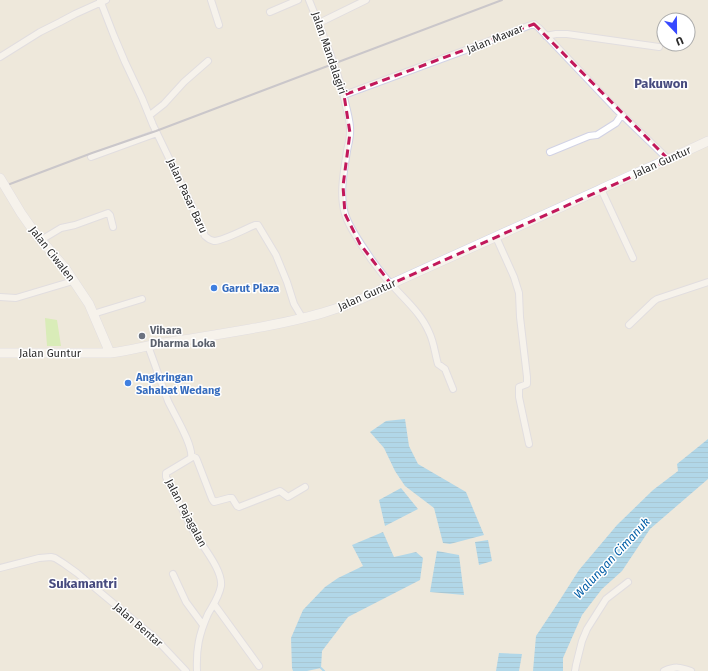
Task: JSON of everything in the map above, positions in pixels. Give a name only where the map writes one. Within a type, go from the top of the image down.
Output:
[{"type":"street","points":[[211,0],[219,24]]},
{"type":"street","points":[[270,12],[298,0]]},
{"type":"street","name":"Jalan Mandalagiri","points":[[310,0],[344,94],[350,133],[343,186],[345,214],[360,244],[391,284],[409,302],[430,333],[438,364],[447,372],[453,389]]},
{"type":"street","points":[[319,23],[366,0]]},
{"type":"street","points":[[0,57],[40,32],[103,1],[116,43],[159,136],[91,157]]},
{"type":"street","name":"Jalan Mawar","points":[[344,94],[534,24],[669,160]]},
{"type":"street","points":[[546,36],[567,34],[656,46]]},
{"type":"street","points":[[150,115],[164,104],[184,82],[208,61]]},
{"type":"street","points":[[550,152],[588,136],[597,135],[616,123],[622,114]]},
{"type":"street","name":"Jalan Pasar Baru","points":[[159,136],[205,236],[209,240],[214,241],[254,225],[258,225],[276,254],[288,282],[294,304],[303,319]]},
{"type":"street","name":"Jalan Guntur","points":[[0,353],[119,352],[303,319],[327,312],[375,294],[391,284],[669,160],[708,141]]},
{"type":"street","name":"Jalan Ciwalen","points":[[0,178],[20,213],[65,268],[89,304],[110,353]]},
{"type":"street","points":[[602,189],[633,258]]},
{"type":"street","points":[[41,240],[61,228],[75,225],[108,213],[110,215],[113,227]]},
{"type":"street","points":[[496,237],[514,277],[519,293],[527,377],[527,384],[519,387],[529,444]]},
{"type":"street","points":[[0,297],[16,298],[73,281]]},
{"type":"street","points":[[629,325],[657,299],[708,282]]},
{"type":"street","points":[[93,314],[142,298]]},
{"type":"street","points":[[148,346],[168,401],[189,444],[192,456],[197,460],[214,502],[232,498],[237,506],[240,507],[280,491],[288,497],[305,487]]},
{"type":"street","name":"Jalan Pajagalan","points":[[192,456],[166,473],[165,476],[196,535],[207,551],[220,576],[221,588],[203,625],[198,642],[197,671]]},
{"type":"street","name":"Jalan Bentar","points":[[0,568],[39,558],[55,558],[154,637],[186,671]]},
{"type":"street","points":[[173,574],[186,602],[203,625]]},
{"type":"street","points":[[575,671],[577,659],[587,629],[606,599],[628,582]]},
{"type":"street","points":[[214,604],[259,666]]},
{"type":"street","points":[[664,671],[672,667],[680,667],[691,671]]},
{"type":"highlighted area","points":[[534,24],[669,160],[391,284],[360,244],[345,214],[343,186],[350,133],[344,95]]},
{"type":"green space","points":[[45,318],[57,320],[61,346],[47,346]]},
{"type":"water","points":[[405,419],[409,446],[418,464],[466,492],[484,535],[450,544],[443,543],[434,508],[405,486],[395,471],[384,448],[370,432],[386,421]]},
{"type":"water","name":"Walungan Cimanuk","points":[[708,439],[708,479],[650,529],[622,571],[602,589],[582,615],[563,658],[563,671],[533,671],[536,636],[579,570],[617,525],[653,490],[678,471],[677,464]]},
{"type":"water","points":[[401,488],[418,509],[385,526],[379,500]]},
{"type":"water","points":[[383,532],[394,557],[416,552],[423,558],[420,580],[348,617],[322,651],[321,668],[307,671],[293,671],[291,638],[303,610],[325,587],[338,578],[363,566],[352,545]]},
{"type":"water","points":[[488,540],[492,561],[479,565],[475,542]]},
{"type":"water","points":[[437,551],[459,555],[464,595],[430,592]]},
{"type":"water","points":[[499,653],[522,654],[519,671],[496,671]]},
{"type":"waterway","points":[[321,668],[324,671]]},
{"type":"railway","points":[[10,184],[156,131],[502,0]]},
{"type":"place","name":"Garut Plaza","points":[[214,288]]},
{"type":"place","name":"Vihara Dharma Loka","points":[[142,336]]},
{"type":"place","name":"Angkringan Sahabat Wedang","points":[[128,383]]},
{"type":"district","name":"Pakuwon","points":[[661,83]]},
{"type":"district","name":"Sukamantri","points":[[83,583]]}]
